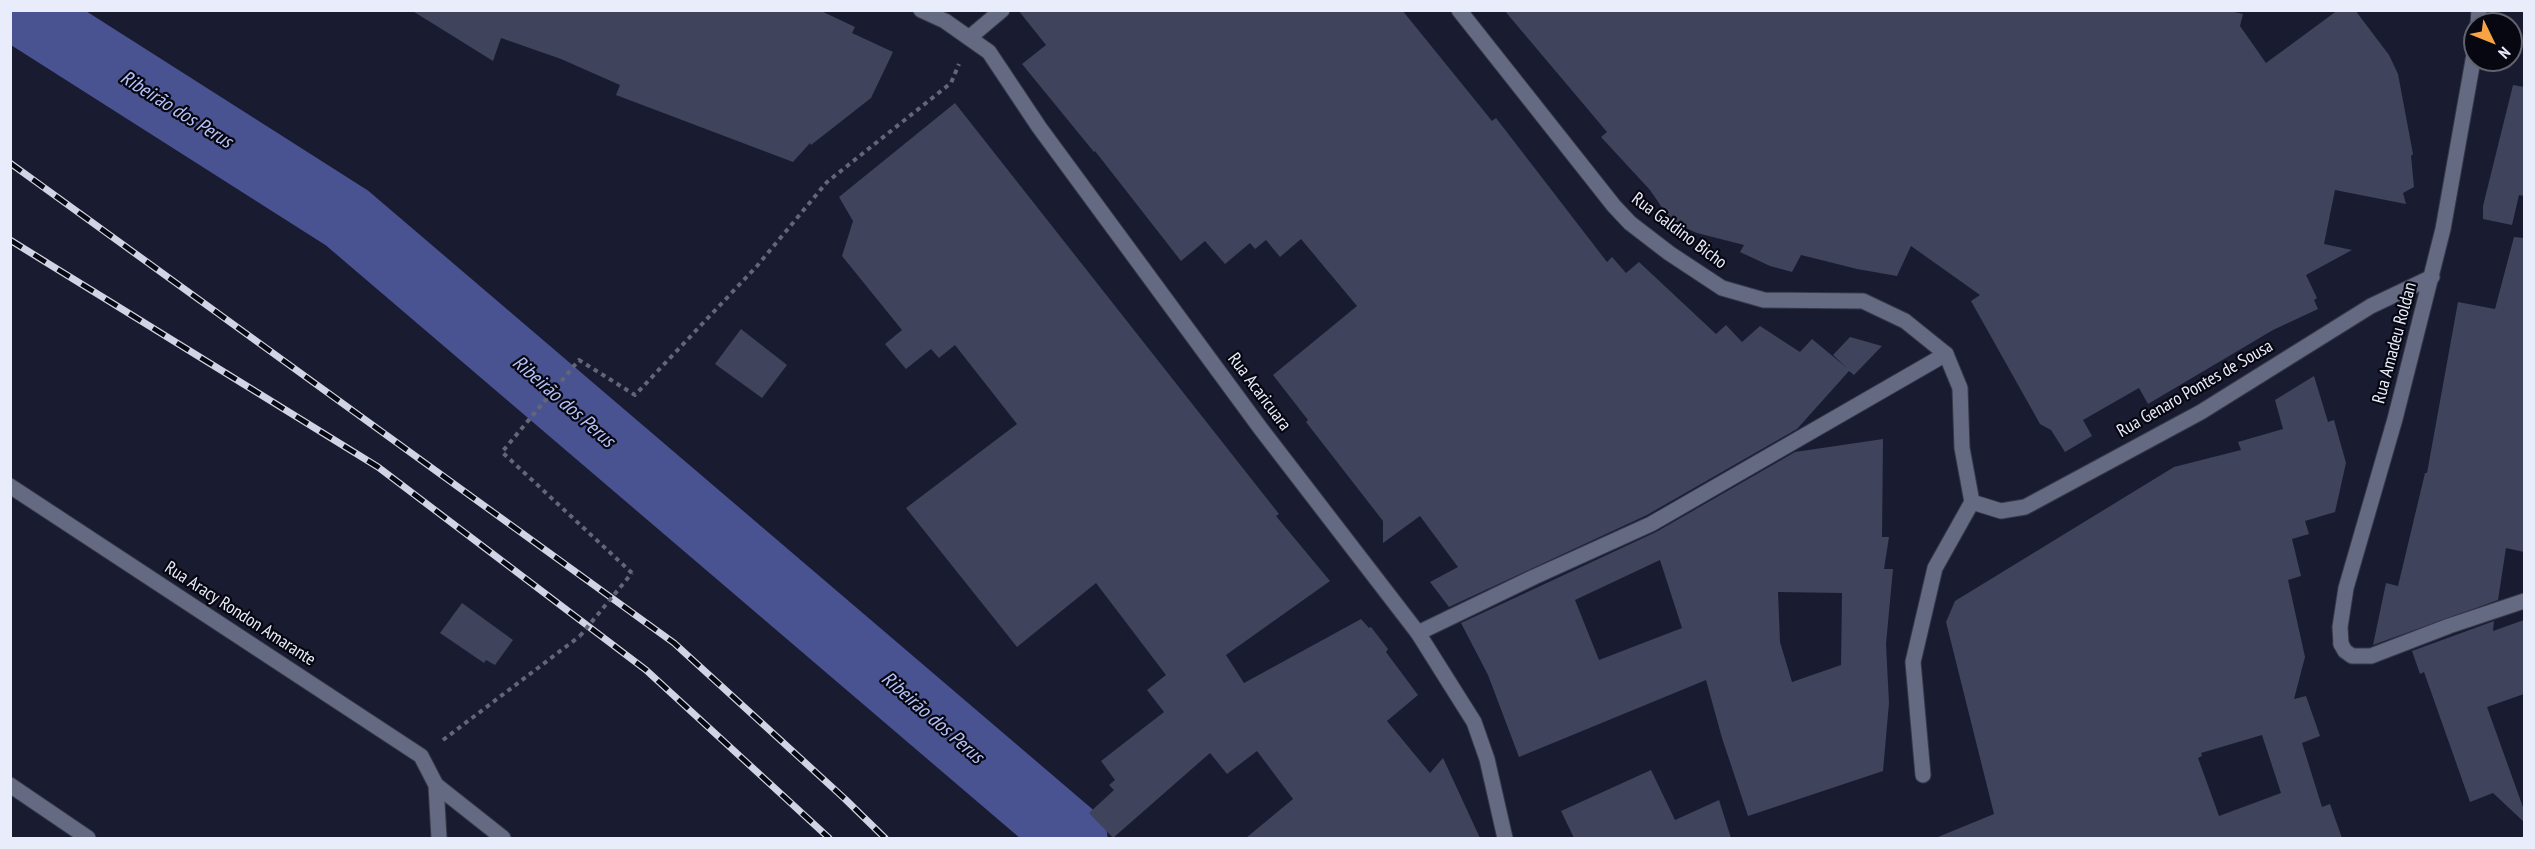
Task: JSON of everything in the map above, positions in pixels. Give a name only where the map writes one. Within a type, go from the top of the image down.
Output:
[{"type":"street","name":"Rua Acaricuara","points":[[921,10],[945,21],[989,52],[1039,127],[1262,429],[1418,633],[1474,722],[1487,759],[1505,838]]},
{"type":"street","points":[[970,37],[1002,10]]},
{"type":"street","name":"Rua Galdino Bicho","points":[[1459,10],[1614,206],[1630,223],[1669,253],[1722,288],[1764,300],[1863,301],[1905,321],[1946,354],[1960,388],[1962,448],[1972,502]]},
{"type":"street","name":"Rua Amadeu Roldan","points":[[2471,72],[2443,229],[2432,277],[2395,419],[2346,588],[2340,627],[2341,644],[2352,656],[2371,656],[2449,626],[2524,601]]},
{"type":"street","name":"Rua Genaro Pontes de Sousa","points":[[1972,502],[2001,511],[2025,507],[2209,407],[2371,306],[2432,277]]},
{"type":"street","points":[[1418,633],[1651,524],[1946,354]]},
{"type":"street","name":"Rua Aracy Rondon Amarante","points":[[10,486],[421,756],[436,785],[439,838]]},
{"type":"street","points":[[1923,775],[1913,662],[1935,568],[1972,502]]},
{"type":"street","points":[[10,785],[88,838]]},
{"type":"street","name":"Rua Aracy Rondon Amarante","points":[[436,785],[503,838]]},
{"type":"path","points":[[421,756],[580,636],[632,573],[502,452],[579,360],[635,394],[757,266],[827,182],[951,83],[970,37]]},
{"type":"building","points":[[411,10],[819,10],[855,27],[852,33],[893,52],[871,98],[811,145],[810,143],[793,162],[616,95],[620,85],[561,59],[501,38],[493,61]]},
{"type":"building","points":[[1018,10],[1402,10],[1492,121],[1496,118],[1607,262],[1612,257],[1626,273],[1639,262],[1716,334],[1726,325],[1742,342],[1760,326],[1800,352],[1812,339],[1847,368],[1833,355],[1850,337],[1882,346],[1854,375],[1849,371],[1797,429],[1647,515],[1449,607],[1430,582],[1458,567],[1420,516],[1383,543],[1383,521],[1306,422],[1308,420],[1273,375],[1357,306],[1301,239],[1280,257],[1266,240],[1255,249],[1250,243],[1225,264],[1205,241],[1181,261],[1095,151],[1022,64],[1046,45]]},
{"type":"building","points":[[1504,10],[2225,10],[2243,14],[2240,26],[2266,63],[2338,10],[2355,10],[2389,55],[2398,74],[2413,154],[2411,156],[2414,187],[2403,193],[2406,204],[2335,190],[2324,244],[2352,250],[2306,275],[2317,298],[2314,300],[2318,309],[2273,330],[2148,404],[2139,388],[2083,420],[2092,436],[2065,452],[2051,430],[2040,424],[1971,301],[1980,295],[1911,246],[1897,276],[1801,255],[1792,272],[1770,266],[1740,252],[1744,245],[1697,233],[1672,222],[1650,190],[1601,137],[1607,132]]},
{"type":"building","points":[[2513,85],[2524,87],[2524,196],[2519,195],[2512,225],[2483,219],[2483,206]]},
{"type":"building","points":[[955,103],[1279,514],[1276,516],[1330,581],[1226,655],[1244,683],[1361,619],[1369,628],[1371,627],[1388,649],[1386,652],[1418,695],[1387,721],[1430,773],[1443,758],[1480,838],[1246,838],[1293,799],[1257,751],[1227,774],[1210,753],[1113,838],[1089,813],[1114,790],[1109,785],[1115,780],[1101,761],[1164,712],[1147,690],[1166,675],[1096,583],[1017,647],[906,508],[1017,424],[955,345],[939,358],[931,349],[906,369],[885,344],[902,330],[842,256],[853,221],[839,197]]},
{"type":"building","points":[[2514,237],[2524,238],[2524,552],[2506,548],[2498,600],[2373,645],[2386,583],[2398,586],[2425,473],[2427,473],[2458,302],[2495,309]]},
{"type":"building","points":[[741,329],[787,365],[762,398],[715,364]]},
{"type":"building","points":[[2314,376],[2328,422],[2334,420],[2346,463],[2335,512],[2305,521],[2309,534],[2292,539],[2301,576],[2288,580],[2305,657],[2294,699],[2306,696],[2320,736],[2302,743],[2322,807],[2330,804],[2342,838],[1938,838],[1994,814],[1946,622],[1955,601],[2174,467],[2241,450],[2238,442],[2283,429],[2275,400]],"holes":[[[2262,735],[2281,793],[2219,816],[2198,758],[2202,756],[2201,753]]]},
{"type":"building","points":[[1883,439],[1882,537],[1889,537],[1884,569],[1893,569],[1886,644],[1889,703],[1883,771],[1748,816],[1722,738],[1706,680],[1519,757],[1488,675],[1461,623],[1656,532],[1795,452]],"holes":[[[1660,560],[1682,628],[1599,660],[1575,600]],[[1778,592],[1842,593],[1841,665],[1792,682],[1780,642]]]},
{"type":"building","points":[[462,603],[513,640],[495,665],[486,660],[484,663],[440,633]]},
{"type":"building","points":[[2524,620],[2524,694],[2487,707],[2524,810],[2524,822],[2493,793],[2470,802],[2424,672],[2420,674],[2412,651],[2494,621],[2493,631]]},
{"type":"building","points":[[1651,770],[1675,820],[1719,800],[1731,838],[1574,838],[1561,811]]},
{"type":"waterway","name":"Ribeirão dos Perus","points":[[20,10],[347,218],[1073,838]]},
{"type":"railway","points":[[10,163],[674,643],[885,838]]},
{"type":"railway","points":[[10,240],[378,467],[646,670],[829,838]]}]
